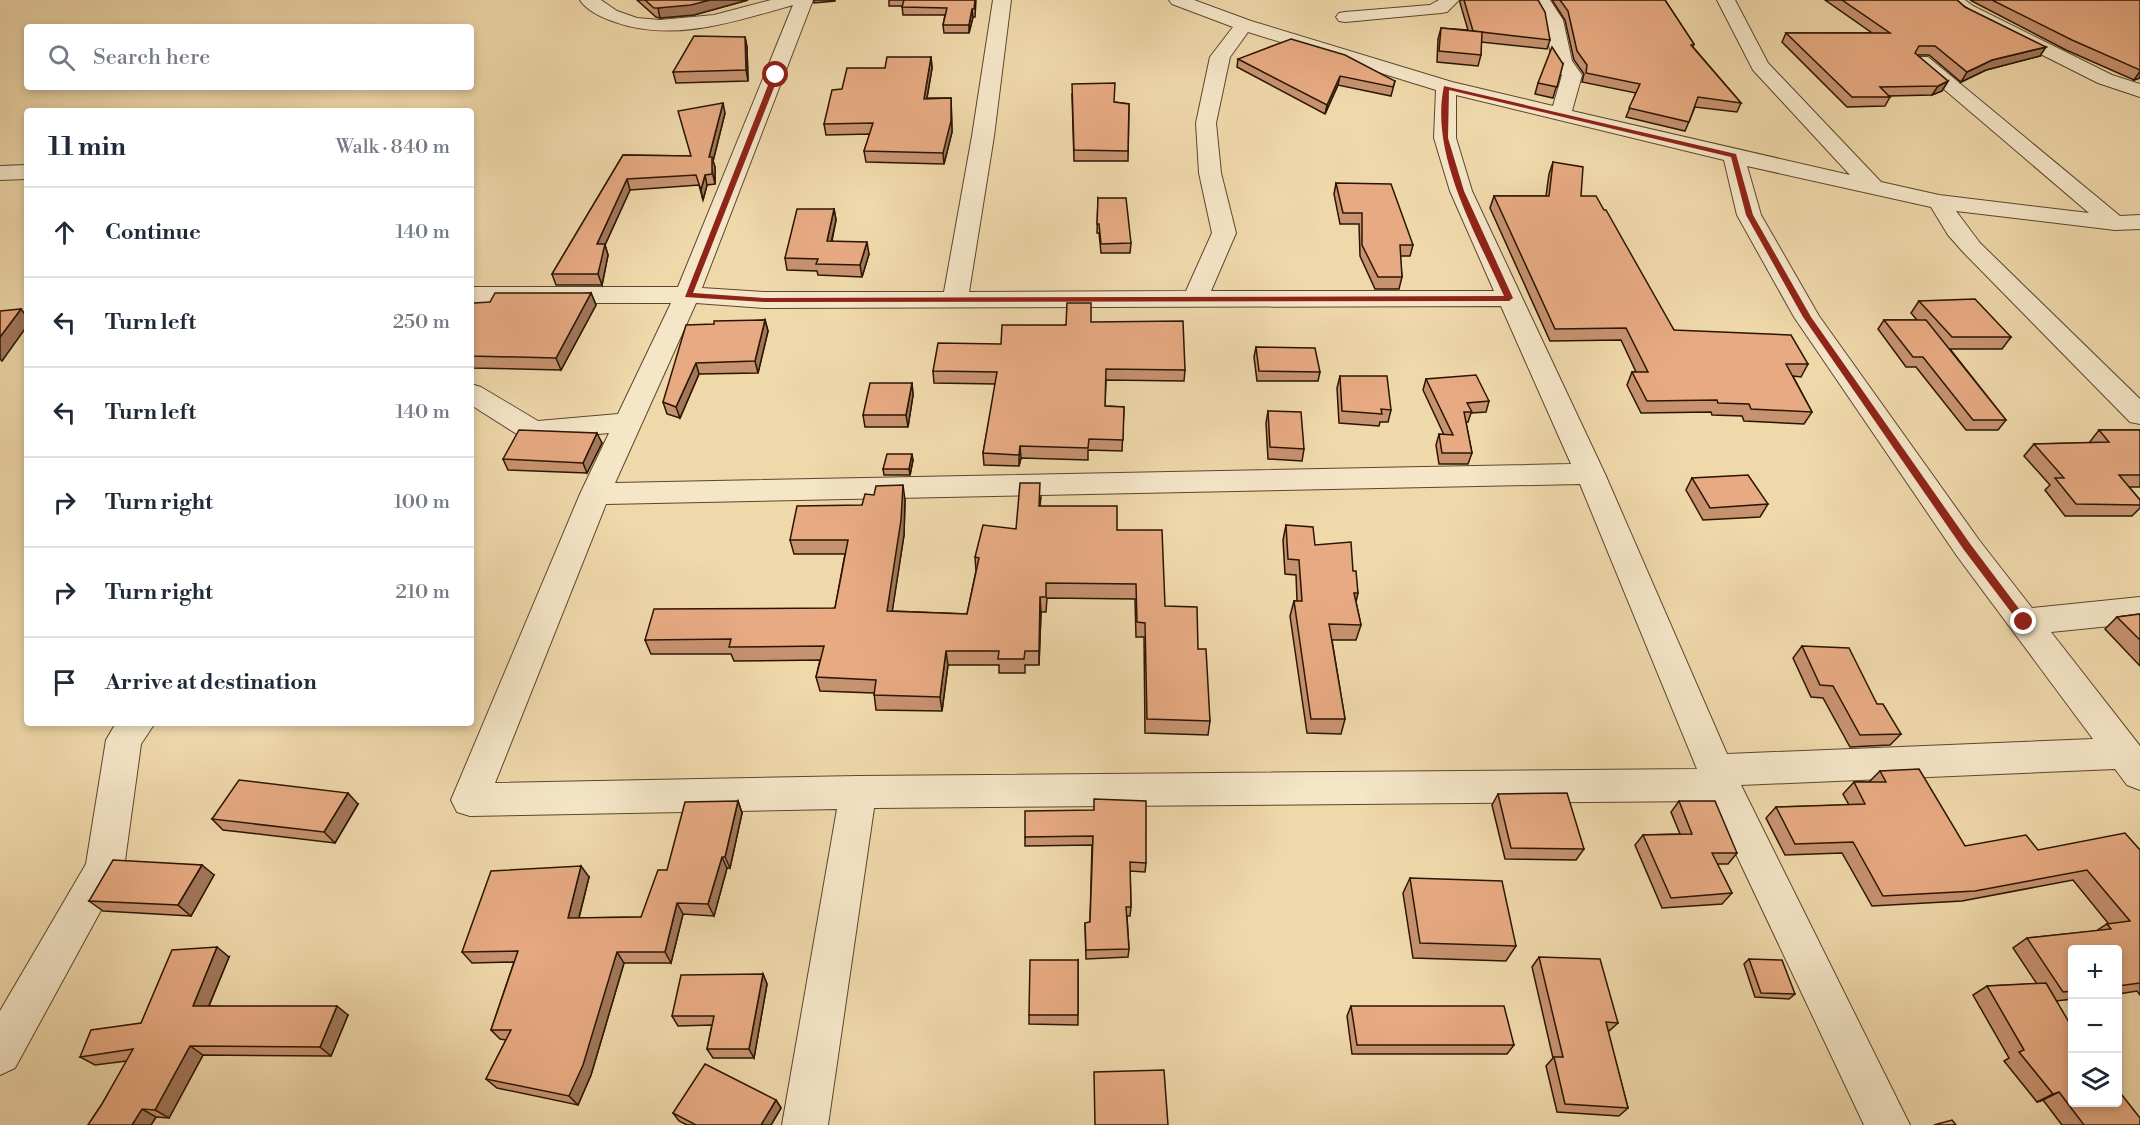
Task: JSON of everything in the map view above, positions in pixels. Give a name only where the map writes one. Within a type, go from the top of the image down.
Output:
[{"type":"street","points":[[589,0],[600,10],[634,22],[680,26],[791,0]]},
{"type":"street","points":[[804,0],[688,295],[595,494],[470,800],[1718,778],[2132,763]]},
{"type":"street","points":[[955,299],[983,136],[1002,0]]},
{"type":"street","points":[[1178,0],[1244,25],[1446,87],[1734,156],[1939,202],[2115,223],[2140,222]]},
{"type":"street","points":[[1353,57],[1346,8],[1430,10],[1441,8],[1450,0]]},
{"type":"street","points":[[1536,0],[1554,20],[1562,62],[1572,75],[1561,113]]},
{"type":"street","points":[[1726,0],[1760,66],[1874,187]]},
{"type":"street","points":[[1954,0],[1966,10],[2105,79],[2140,91]]},
{"type":"street","points":[[1196,298],[1224,233],[1210,173],[1206,123],[1220,57],[1244,25]]},
{"type":"street","points":[[1921,61],[2115,223]]},
{"type":"street","points":[[1446,87],[1445,138],[1461,191],[1590,474],[1718,778],[1887,1125]]},
{"type":"street","points":[[1734,156],[1749,215],[1807,317],[1968,548],[2132,763]]},
{"type":"street","points":[[0,173],[24,172]]},
{"type":"street","points":[[1939,202],[1956,230],[1972,248],[2140,415]]},
{"type":"street","points":[[474,295],[688,295],[764,300],[1509,298]]},
{"type":"street","points":[[474,395],[532,431],[629,422]]},
{"type":"street","points":[[595,494],[1590,474]]},
{"type":"street","points":[[2024,622],[2140,610]]},
{"type":"street","points":[[0,1053],[105,868],[124,740],[135,726]]},
{"type":"street","points":[[805,1125],[858,792]]},
{"type":"building","points":[[645,0],[710,0],[691,5],[654,8]]},
{"type":"building","points":[[904,0],[975,0],[969,25],[943,25],[947,8],[902,7]]},
{"type":"building","points":[[1464,0],[1538,0],[1545,12],[1550,40],[1473,31]]},
{"type":"building","points":[[1560,0],[1665,0],[1694,44],[1691,45],[1741,103],[1698,97],[1689,122],[1629,108],[1640,84],[1586,73],[1587,65],[1577,51],[1568,11]]},
{"type":"building","points":[[1842,0],[1957,0],[1965,7],[2046,47],[1992,60],[1967,72],[1935,46],[1919,46],[1915,53],[1948,81],[1938,86],[1880,87],[1890,97],[1852,97],[1786,33],[1890,33]]},
{"type":"building","points":[[1992,0],[2140,0],[2140,70],[2072,40]]},
{"type":"building","points":[[1441,28],[1482,32],[1481,55],[1439,51]]},
{"type":"building","points":[[694,36],[745,37],[746,70],[673,72]]},
{"type":"building","points":[[1291,39],[1345,55],[1395,81],[1393,87],[1340,76],[1327,105],[1238,59]]},
{"type":"building","points":[[1552,47],[1563,64],[1557,87],[1538,83]]},
{"type":"building","points":[[887,57],[931,57],[924,99],[951,98],[951,121],[943,153],[864,151],[873,123],[824,124],[832,90],[842,89],[847,68],[885,68]]},
{"type":"building","points":[[1115,83],[1114,102],[1129,104],[1128,151],[1074,150],[1072,84]]},
{"type":"building","points":[[723,103],[709,157],[712,157],[712,174],[705,175],[701,190],[696,175],[627,179],[597,244],[605,244],[598,274],[552,274],[623,155],[691,156],[678,111]]},
{"type":"building","points":[[1553,162],[1583,167],[1581,196],[1596,196],[1606,210],[1674,330],[1791,335],[1808,364],[1786,364],[1812,412],[1751,409],[1749,404],[1718,403],[1717,400],[1647,401],[1632,372],[1648,372],[1626,328],[1555,329],[1494,196],[1549,196]]},
{"type":"building","points":[[1336,183],[1391,184],[1413,245],[1400,245],[1402,277],[1378,277],[1362,245],[1362,213],[1343,213]]},
{"type":"building","points":[[1098,198],[1126,198],[1131,243],[1101,244],[1099,224],[1097,224]]},
{"type":"building","points":[[797,209],[834,209],[827,241],[867,242],[860,265],[816,264],[818,259],[785,258]]},
{"type":"building","points":[[495,293],[591,293],[556,358],[474,356],[474,303],[490,302]]},
{"type":"building","points":[[1975,299],[2011,337],[1952,337],[1919,301]]},
{"type":"building","points":[[1067,303],[1091,303],[1091,322],[1183,321],[1185,370],[1106,369],[1105,406],[1124,407],[1123,440],[1089,439],[1088,448],[1020,446],[1019,455],[983,453],[997,372],[933,371],[938,343],[1001,344],[1002,325],[1066,325]]},
{"type":"building","points":[[21,309],[0,337],[0,311]]},
{"type":"building","points":[[765,320],[755,361],[696,363],[676,407],[663,402],[686,325],[714,324],[714,321]]},
{"type":"building","points":[[1884,320],[1926,320],[2006,420],[1973,420],[1923,357],[1913,357]]},
{"type":"building","points":[[1256,347],[1315,348],[1320,372],[1259,371]]},
{"type":"building","points":[[1476,375],[1489,401],[1467,403],[1472,412],[1464,412],[1472,453],[1442,453],[1439,434],[1453,435],[1426,379]]},
{"type":"building","points":[[1340,376],[1387,376],[1391,410],[1381,409],[1382,414],[1342,411]]},
{"type":"building","points":[[870,383],[912,383],[906,415],[863,415]]},
{"type":"building","points":[[1268,411],[1301,412],[1304,449],[1270,447]]},
{"type":"building","points":[[519,430],[597,433],[583,463],[503,459]]},
{"type":"building","points":[[2099,430],[2140,430],[2140,475],[2119,475],[2140,500],[2140,505],[2076,504],[2055,478],[2064,478],[2034,444],[2109,442]]},
{"type":"building","points":[[887,454],[912,454],[909,469],[883,469]]},
{"type":"building","points":[[1748,475],[1768,504],[1710,508],[1692,478]]},
{"type":"building","points":[[1020,483],[1040,483],[1039,506],[1117,506],[1117,530],[1162,530],[1165,606],[1197,607],[1198,649],[1206,649],[1210,721],[1147,719],[1145,623],[1137,622],[1136,584],[1046,583],[1046,597],[1040,597],[1039,651],[1025,651],[1024,659],[998,659],[999,651],[946,651],[940,697],[874,695],[876,680],[816,677],[824,646],[729,647],[731,639],[645,640],[654,609],[835,608],[848,540],[790,540],[797,506],[862,505],[865,494],[874,495],[876,486],[903,485],[901,520],[887,611],[967,614],[979,558],[975,557],[983,525],[1016,529]]},
{"type":"building","points":[[1286,525],[1313,527],[1315,545],[1351,542],[1353,571],[1356,571],[1358,593],[1354,593],[1361,625],[1329,624],[1345,719],[1311,719],[1294,601],[1302,601],[1299,560],[1288,559]]},
{"type":"building","points":[[2140,614],[2140,640],[2117,617]]},
{"type":"building","points":[[1802,646],[1849,648],[1877,704],[1883,704],[1901,734],[1860,735],[1833,686],[1820,685]]},
{"type":"building","points":[[1919,769],[1965,846],[2026,835],[2038,850],[2125,833],[2140,850],[2140,983],[2122,985],[2122,945],[2068,945],[2068,992],[2063,992],[2027,938],[2111,929],[2107,924],[2130,921],[2087,870],[1975,891],[1883,896],[1853,842],[1795,844],[1776,807],[1865,804],[1854,782],[1886,782],[1880,771]]},
{"type":"building","points":[[239,780],[348,793],[324,832],[212,819]]},
{"type":"building","points":[[1567,793],[1584,849],[1511,848],[1498,794]]},
{"type":"building","points":[[1094,799],[1146,801],[1146,863],[1130,862],[1131,907],[1126,907],[1129,949],[1086,950],[1085,923],[1090,922],[1093,836],[1025,837],[1025,811],[1094,810]]},
{"type":"building","points":[[738,801],[725,857],[722,857],[708,904],[677,903],[665,952],[617,952],[583,1065],[569,1096],[486,1079],[511,1030],[491,1030],[518,951],[462,952],[491,871],[581,866],[568,918],[641,917],[658,870],[667,870],[685,802]]},
{"type":"building","points":[[1679,801],[1715,801],[1737,853],[1712,853],[1732,893],[1671,898],[1643,835],[1692,834]]},
{"type":"building","points":[[113,860],[202,865],[178,905],[89,901]]},
{"type":"building","points":[[1410,878],[1502,881],[1516,946],[1420,943]]},
{"type":"building","points":[[217,947],[193,1006],[337,1006],[320,1047],[190,1046],[155,1110],[142,1109],[132,1125],[88,1125],[133,1049],[80,1057],[91,1030],[141,1023],[172,950]]},
{"type":"building","points":[[1539,957],[1600,959],[1618,1023],[1606,1022],[1628,1108],[1565,1104],[1554,1057],[1563,1057]]},
{"type":"building","points":[[1749,959],[1782,960],[1795,994],[1761,993]]},
{"type":"building","points":[[1030,960],[1078,960],[1078,1015],[1029,1015]]},
{"type":"building","points":[[763,974],[749,1049],[707,1049],[714,1016],[672,1016],[681,975]]},
{"type":"building","points":[[2046,983],[2068,1020],[2068,1104],[2059,1092],[2053,1094],[2019,1052],[2024,1050],[1987,986]]},
{"type":"building","points":[[1351,1006],[1504,1006],[1514,1045],[1357,1045]]},
{"type":"building","points":[[705,1064],[776,1100],[761,1125],[696,1125],[673,1113]]},
{"type":"building","points":[[1164,1070],[1168,1125],[1095,1125],[1094,1072]]},
{"type":"building","points":[[2122,1095],[2140,1118],[2140,1125],[2084,1125],[2070,1107],[2122,1107]]},
{"type":"building","points":[[1952,1120],[1956,1125],[1934,1125]]},
{"type":"route","points":[[776,75],[742,154],[688,295],[764,300],[1509,298],[1461,191],[1445,138],[1446,87],[1734,156],[1749,215],[1807,317],[1968,548],[2024,622]]}]
